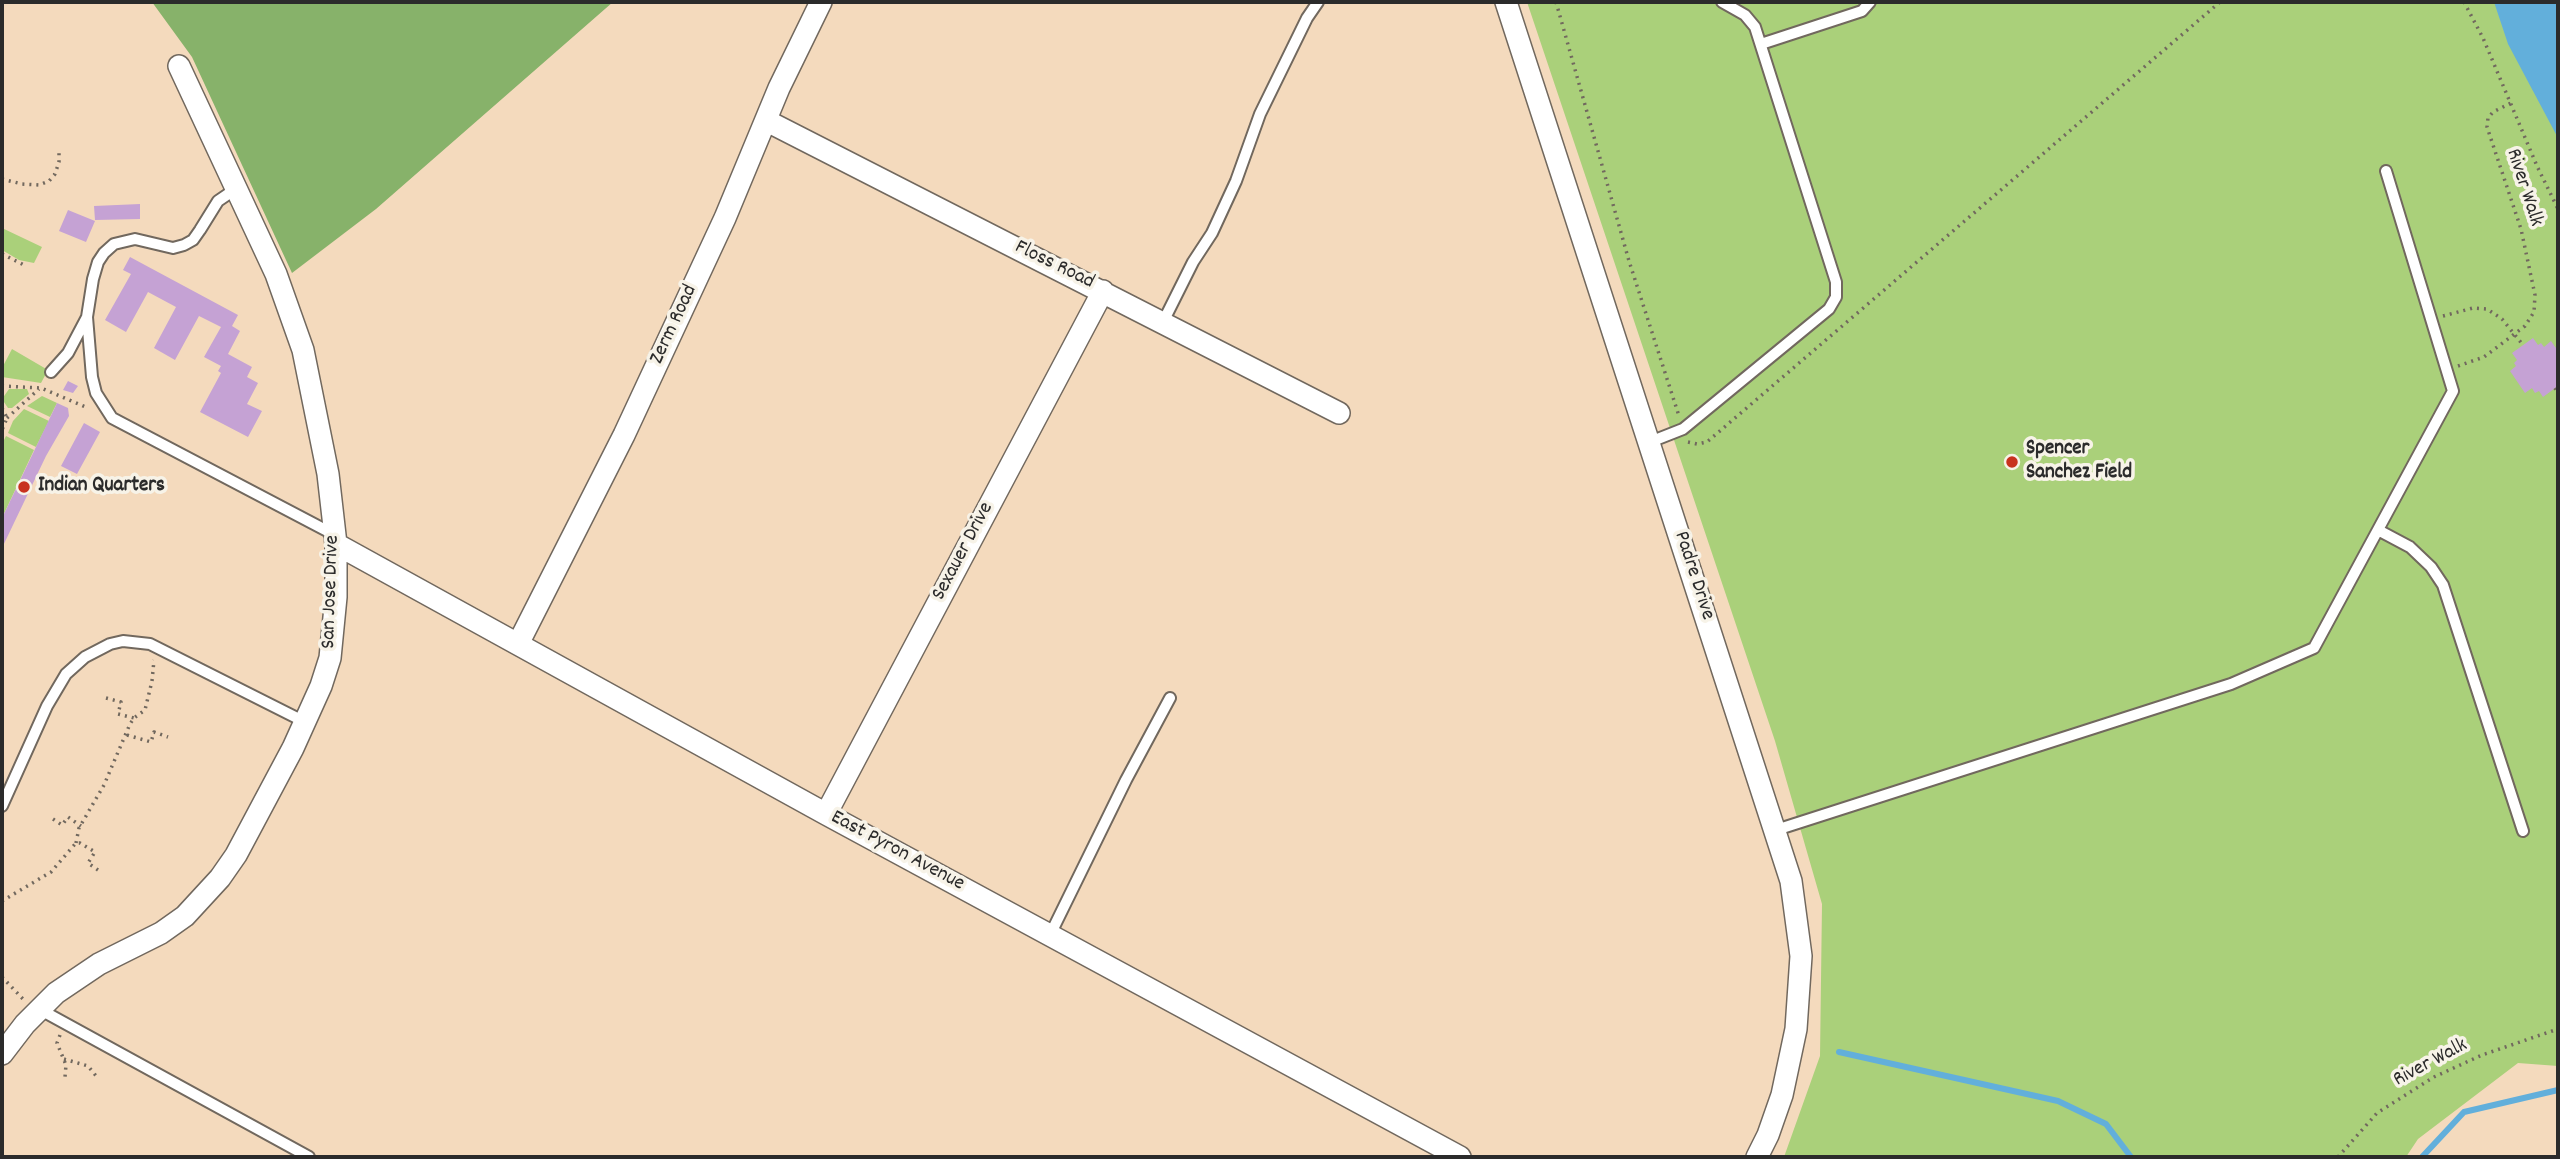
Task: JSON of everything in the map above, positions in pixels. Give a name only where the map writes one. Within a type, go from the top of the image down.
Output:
[{"type":"street","name":"Zerm Road","points":[[518,644],[624,435],[821,2]]},
{"type":"street","name":"Padre Drive","points":[[1506,2],[1791,881],[1801,956],[1800,989],[1791,1058],[1782,1095],[1757,1157]]},
{"type":"street","name":"San Jose Drive","points":[[2,1054],[31,1004],[161,933],[185,916],[201,900],[236,855],[305,722],[330,658],[336,597],[335,539],[328,474],[303,350],[276,274],[179,66]]},
{"type":"street","name":"Floss Road","points":[[767,121],[1103,290],[1339,413]]},
{"type":"street","name":"Sexauer Drive","points":[[826,814],[1103,290]]},
{"type":"street","name":"East Pyron Avenue","points":[[335,539],[518,644],[826,814],[1460,1157]]},
{"type":"lane","points":[[1163,322],[1193,262],[1212,233],[1236,181],[1260,114],[1307,18],[1318,2]]},
{"type":"lane","points":[[1650,442],[1683,429],[1829,309],[1836,297],[1836,282],[1755,27],[1745,15],[1722,2]]},
{"type":"lane","points":[[1761,44],[1862,11],[1870,2]]},
{"type":"lane","points":[[1776,830],[2231,684],[2314,648],[2453,391],[2386,171]]},
{"type":"lane","points":[[237,188],[218,201],[200,230],[184,245],[173,248],[135,239],[114,244],[104,253],[93,279],[87,317],[96,393],[112,418],[335,539]]},
{"type":"lane","points":[[51,372],[68,353],[87,317]]},
{"type":"lane","points":[[2378,530],[2410,547],[2431,567],[2443,584],[2523,831]]},
{"type":"lane","points":[[2,806],[47,706],[66,674],[94,650],[117,642],[137,642],[159,648],[305,722]]},
{"type":"lane","points":[[1049,935],[1170,698]]},
{"type":"lane","points":[[31,1004],[309,1157]]},
{"type":"path","name":"River Walk","points":[[2464,2],[2483,38],[2558,209]]},
{"type":"path","name":"River Walk","points":[[2446,368],[2481,359],[2525,326],[2532,316],[2535,295],[2514,203],[2487,127],[2488,118],[2493,112],[2511,103]]},
{"type":"path","points":[[2,179],[39,185],[49,181],[60,162],[59,149]]},
{"type":"path","points":[[2,254],[26,266]]},
{"type":"path","points":[[2431,319],[2473,308],[2487,309],[2497,314],[2523,345]]},
{"type":"path","points":[[2,430],[7,418],[41,388],[51,372]]},
{"type":"path","points":[[2,386],[41,388],[112,418]]},
{"type":"path","points":[[2,408],[7,418]]},
{"type":"path","points":[[2,901],[51,872],[76,843],[81,826],[104,785],[134,718],[145,710],[159,648]]},
{"type":"path","points":[[106,698],[121,702],[118,713],[134,718]]},
{"type":"path","points":[[127,734],[151,743],[154,732],[168,737]]},
{"type":"path","points":[[53,819],[62,825],[68,817],[81,826]]},
{"type":"path","points":[[76,843],[95,852],[88,863],[99,870]]},
{"type":"path","points":[[2,976],[31,1004]]},
{"type":"path","points":[[65,1077],[64,1059],[57,1040],[66,1023]]},
{"type":"path","name":"River Walk","points":[[2337,1157],[2377,1113],[2434,1077],[2475,1058],[2558,1029]]},
{"type":"path","points":[[64,1059],[88,1066],[97,1077]]},
{"type":"green space","points":[[152,2],[613,2],[376,209],[292,273],[192,57]]},
{"type":"green space","points":[[1527,2],[2558,2],[2558,1066],[2518,1063],[2418,1139],[2406,1157],[1784,1157],[1820,1056],[1822,904],[1775,741]]},
{"type":"green space","points":[[2,228],[42,247],[34,263],[19,260],[2,250]]},
{"type":"green space","points":[[12,349],[48,370],[41,383],[2,377],[2,368]]},
{"type":"green space","points":[[9,389],[27,389],[29,394],[12,408],[8,408],[2,399]]},
{"type":"green space","points":[[42,396],[57,403],[50,417],[27,406]]},
{"type":"green space","points":[[24,409],[49,421],[36,447],[8,433],[13,421]]},
{"type":"green space","points":[[6,436],[34,450],[2,518],[2,444]]},
{"type":"water","points":[[2494,2],[2558,2],[2558,138],[2508,44]]},
{"type":"building","points":[[140,204],[140,219],[95,220],[94,206]]},
{"type":"building","points":[[68,210],[95,221],[86,242],[59,231]]},
{"type":"building","points":[[130,257],[238,315],[232,326],[240,331],[228,354],[252,367],[247,377],[258,383],[247,404],[262,411],[248,437],[200,412],[221,373],[218,371],[221,366],[204,357],[221,327],[199,316],[175,360],[154,348],[176,307],[148,292],[126,332],[105,320],[131,274],[123,270]]},
{"type":"building","points":[[2533,338],[2538,345],[2541,343],[2544,347],[2551,341],[2558,351],[2558,386],[2543,397],[2539,391],[2535,393],[2532,388],[2525,393],[2510,371],[2516,366],[2514,363],[2517,360],[2512,353]]},
{"type":"building","points":[[68,381],[78,386],[73,393],[63,390]]},
{"type":"building","name":"Indian Quarters","points":[[57,403],[68,408],[69,416],[46,456],[2,548],[2,518]]},
{"type":"building","points":[[84,423],[100,432],[77,474],[61,466]]},
{"type":"waterway","points":[[1839,1052],[2058,1101],[2106,1124],[2131,1157]]},
{"type":"waterway","points":[[2422,1157],[2464,1112],[2558,1090]]},
{"type":"place","name":"Spencer Sanchez Field","points":[[2012,462]]},
{"type":"place","name":"Indian Quarters","points":[[24,487]]}]
